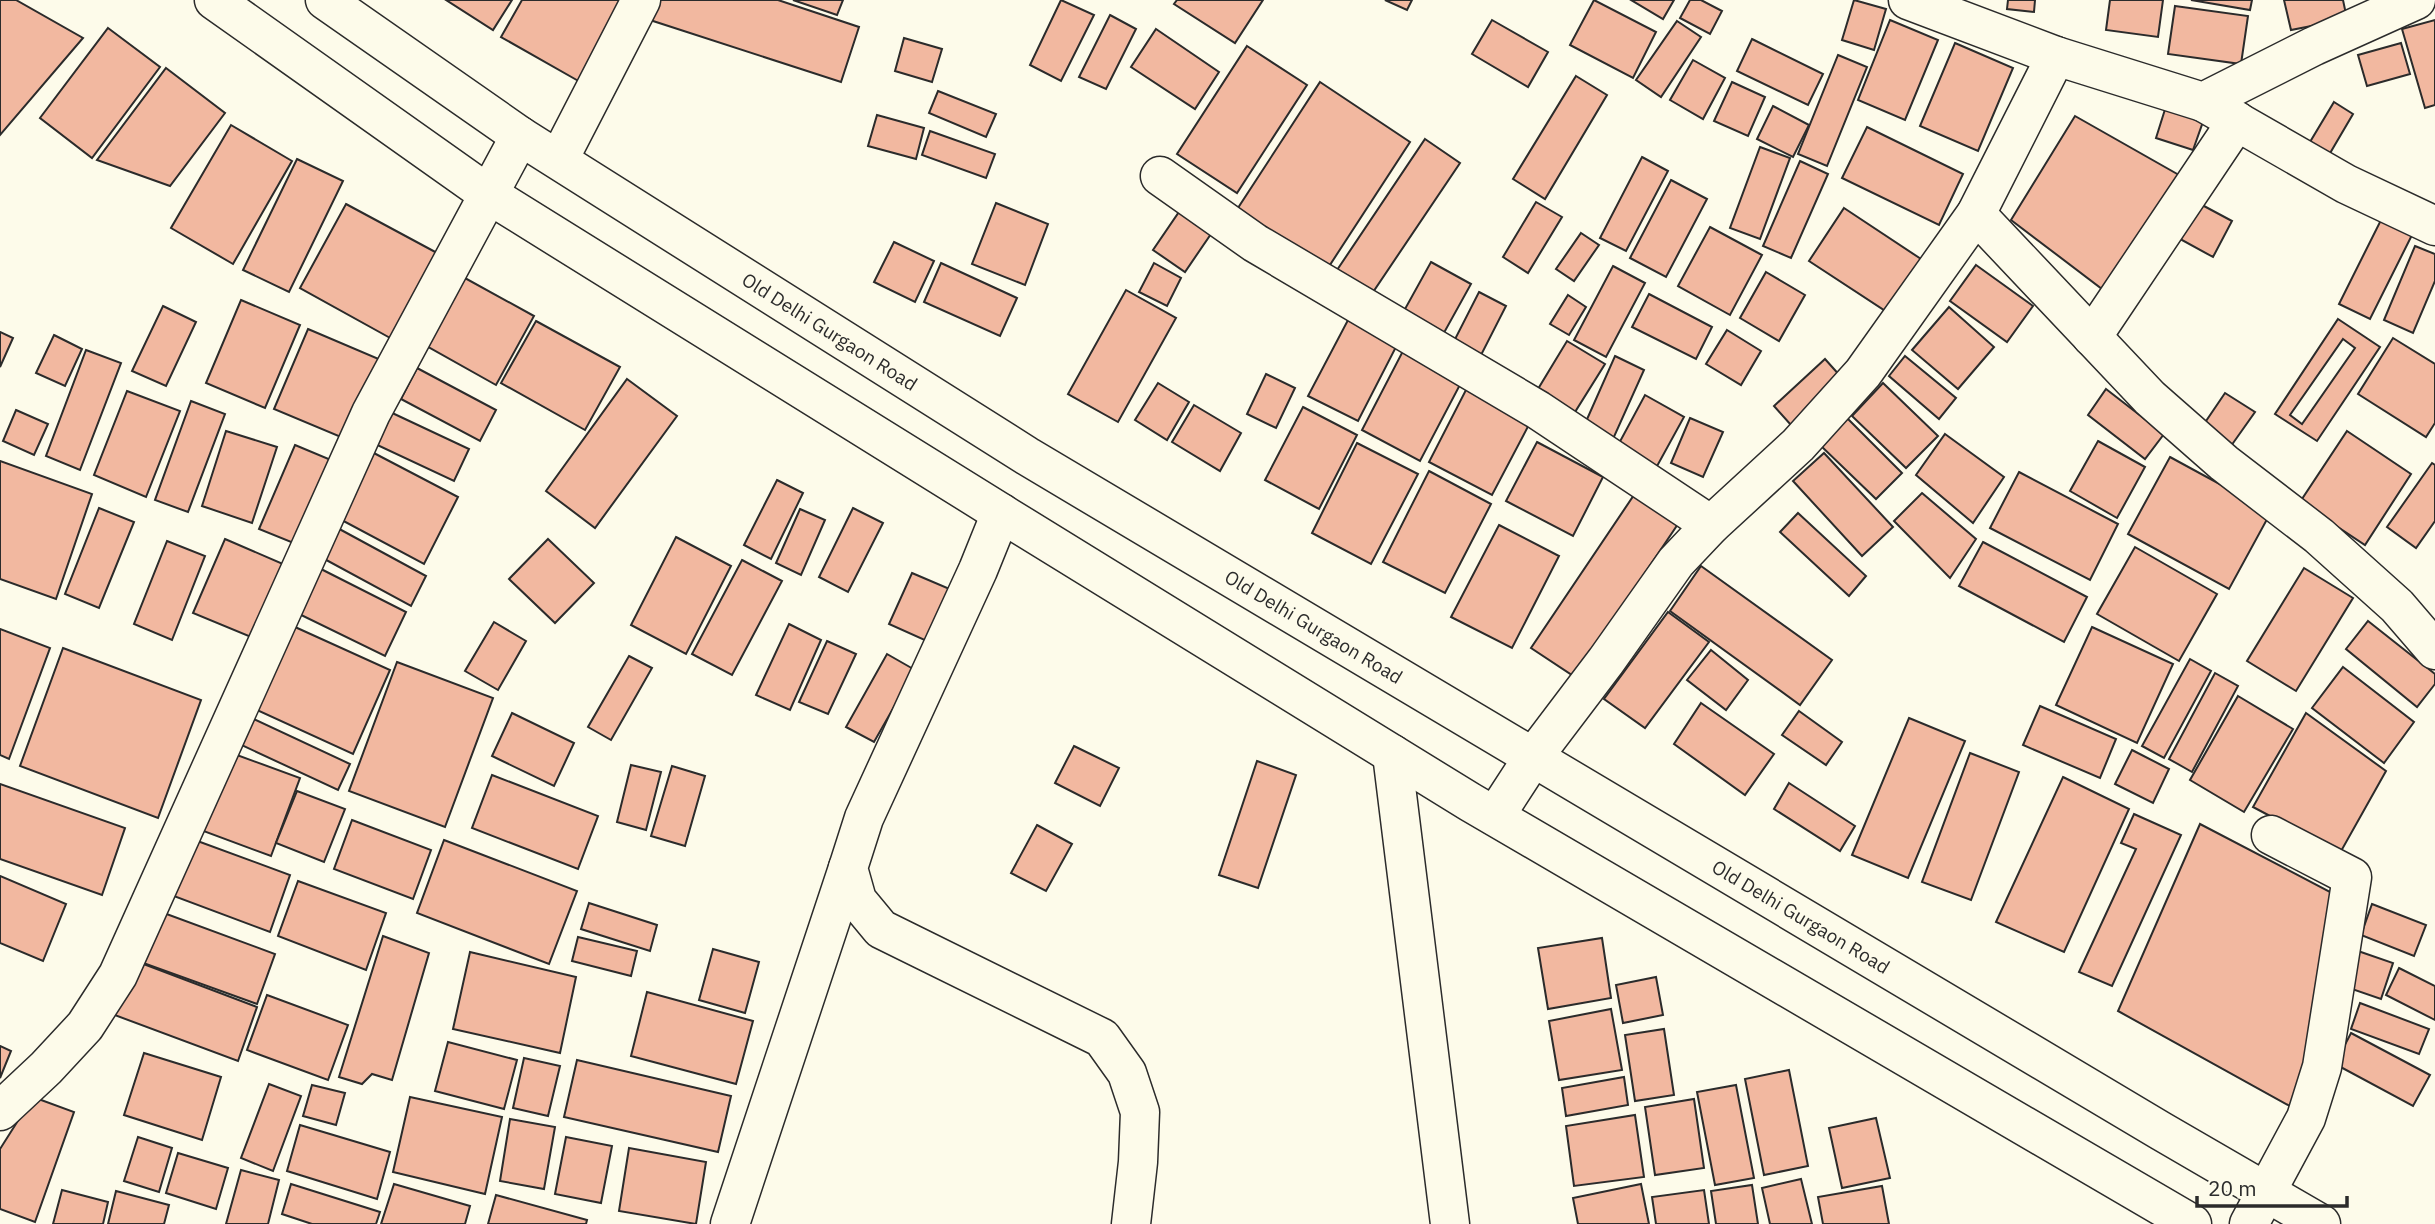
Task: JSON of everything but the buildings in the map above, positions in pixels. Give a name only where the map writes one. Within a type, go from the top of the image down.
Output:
[{"type":"street","points":[[214,0],[488,194],[1001,513],[1494,816],[2192,1224]]},
{"type":"street","name":"Old Delhi Gurgaon Road","points":[[325,0],[520,136],[1027,456],[2150,1124],[2258,1208],[2322,1224]]},
{"type":"street","points":[[559,159],[641,0]]},
{"type":"street","points":[[1908,0],[2056,56],[2203,102],[2346,184],[2435,226]]},
{"type":"street","points":[[2203,102],[2314,46],[2416,0]]},
{"type":"street","points":[[1494,816],[1534,756],[1676,562],[1711,525],[1798,445],[1864,373],[1976,214],[2056,56]]},
{"type":"street","points":[[2092,337],[2237,121]]},
{"type":"street","points":[[0,1111],[46,1068],[85,1026],[118,975],[371,413],[520,136]]},
{"type":"street","points":[[1160,176],[1255,243],[1538,410],[1711,525]]},
{"type":"street","points":[[1976,214],[2150,398],[2224,463],[2319,536],[2397,606],[2435,650]]},
{"type":"street","points":[[730,1224],[864,818],[978,570],[1001,513]]},
{"type":"street","points":[[1392,754],[1450,1224]]},
{"type":"street","points":[[2258,1208],[2306,1118],[2322,1067],[2352,877],[2271,835]]},
{"type":"street","points":[[848,868],[857,900],[881,929],[1102,1038],[1127,1073],[1140,1112],[1131,1224]]}]
